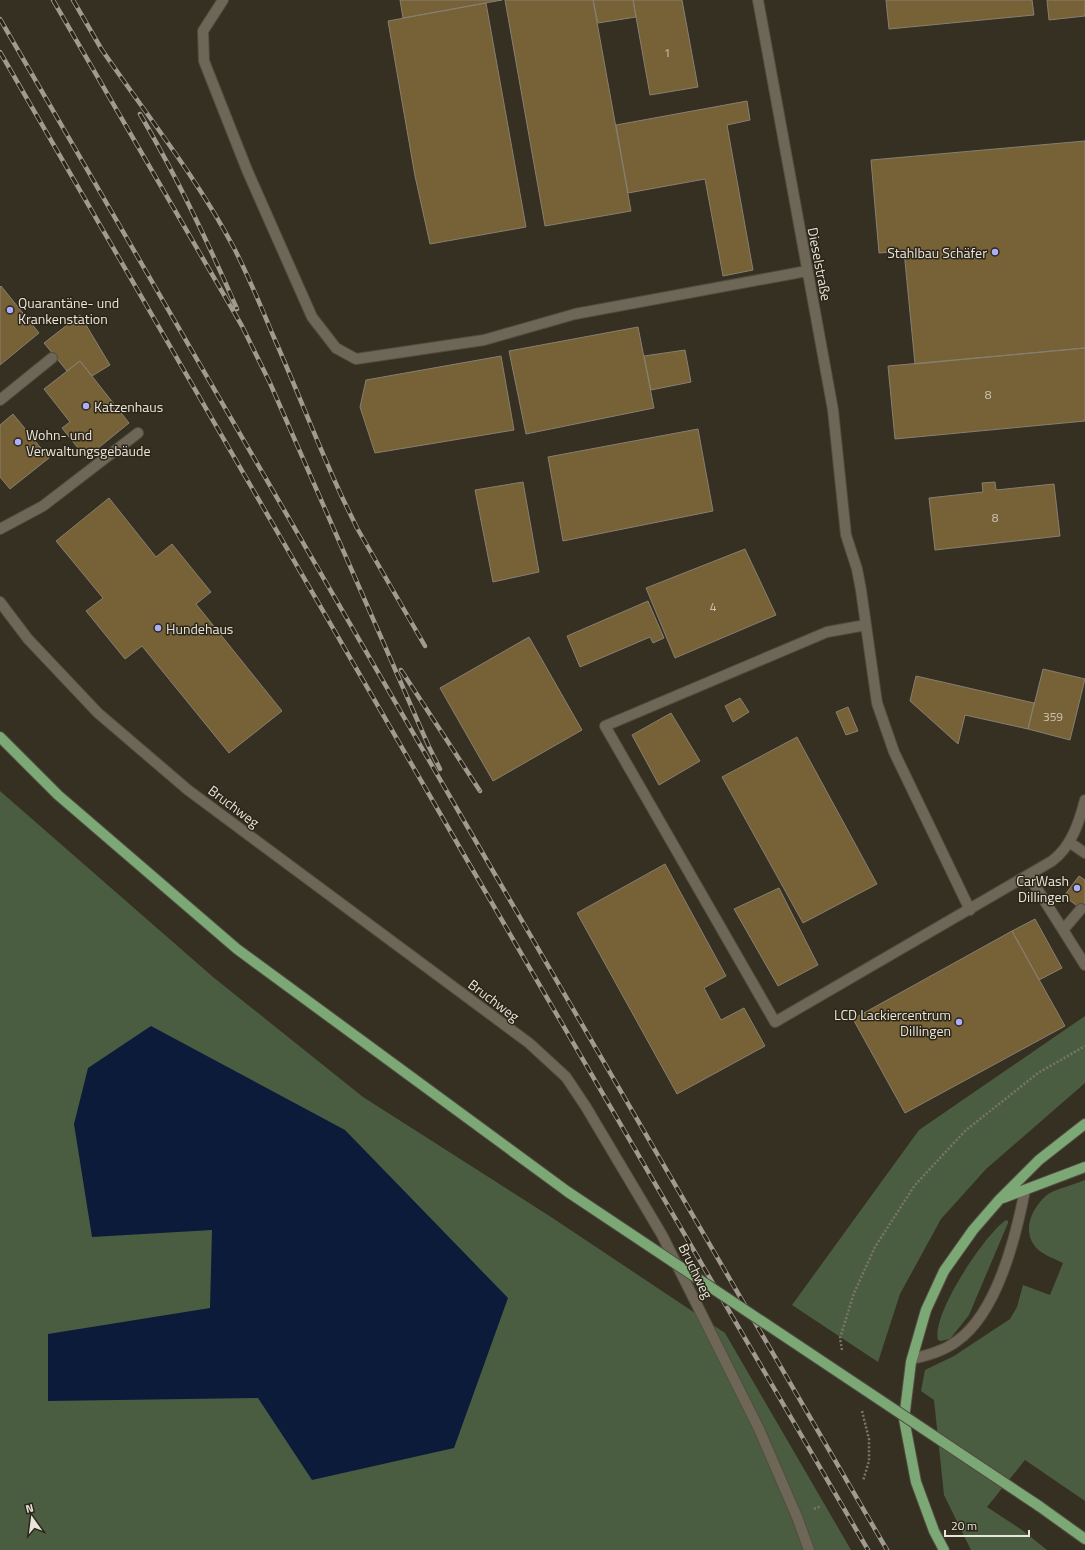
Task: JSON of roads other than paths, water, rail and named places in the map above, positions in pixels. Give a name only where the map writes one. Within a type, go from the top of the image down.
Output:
[{"type":"main road","points":[[0,737],[58,795],[237,950],[568,1192],[1038,1506],[1085,1539]]},
{"type":"main road","points":[[944,1550],[934,1532],[916,1482],[904,1419],[912,1359],[926,1310],[944,1271],[973,1230],[999,1200],[1039,1160],[1085,1124]]},
{"type":"main road","points":[[999,1200],[1085,1167]]},
{"type":"street","points":[[223,0],[203,31],[204,61],[248,170],[312,317],[336,348],[356,359],[484,340],[575,314],[807,271]]},
{"type":"street","name":"Dieselstraße","points":[[758,0],[833,410],[846,535],[857,569],[877,703],[894,752],[970,910]]},
{"type":"street","points":[[0,400],[52,358]]},
{"type":"street","points":[[0,529],[43,506],[138,434]]},
{"type":"street","name":"Bruchweg","points":[[0,602],[28,639],[98,713],[182,785],[528,1043],[566,1077],[586,1107],[662,1235],[759,1430],[797,1517],[809,1550]]},
{"type":"street","points":[[866,625],[827,632],[605,726],[775,1022],[1029,876],[1060,855],[1069,842],[1085,800]]},
{"type":"street","points":[[1069,842],[1085,854]]},
{"type":"street","points":[[1029,876],[1085,965]]},
{"type":"street","points":[[1063,930],[1081,909]]},
{"type":"street","points":[[912,1359],[931,1354],[958,1340],[981,1317],[991,1298],[1013,1243],[1017,1231],[1025,1190]]},
{"type":"water","points":[[151,1026],[345,1130],[508,1298],[454,1448],[312,1480],[258,1398],[48,1401],[48,1334],[210,1308],[212,1230],[92,1237],[74,1124],[88,1068]]},
{"type":"railway","points":[[53,0],[242,326],[270,383],[440,769]]},
{"type":"railway","points":[[73,0],[102,50]]},
{"type":"railway","points":[[0,19],[887,1550]]},
{"type":"railway","points":[[100,47],[187,170],[234,248],[254,290],[342,497],[357,528],[425,646]]},
{"type":"railway","points":[[0,52],[868,1550]]},
{"type":"railway","points":[[140,114],[192,210],[237,309]]},
{"type":"railway","points":[[401,670],[480,791]]},
{"type":"place","name":"Stahlbau Schäfer","points":[[995,252]]},
{"type":"place","name":"Quarantäne- und Krankenstation","points":[[10,310]]},
{"type":"place","name":"Katzenhaus","points":[[86,406]]},
{"type":"place","name":"Wohn- und Verwaltungsgebäude","points":[[18,442]]},
{"type":"place","name":"Hundehaus","points":[[158,628]]},
{"type":"place","name":"CarWash Dillingen","points":[[1077,888]]},
{"type":"place","name":"LCD Lackiercentrum Dillingen","points":[[959,1022]]}]
